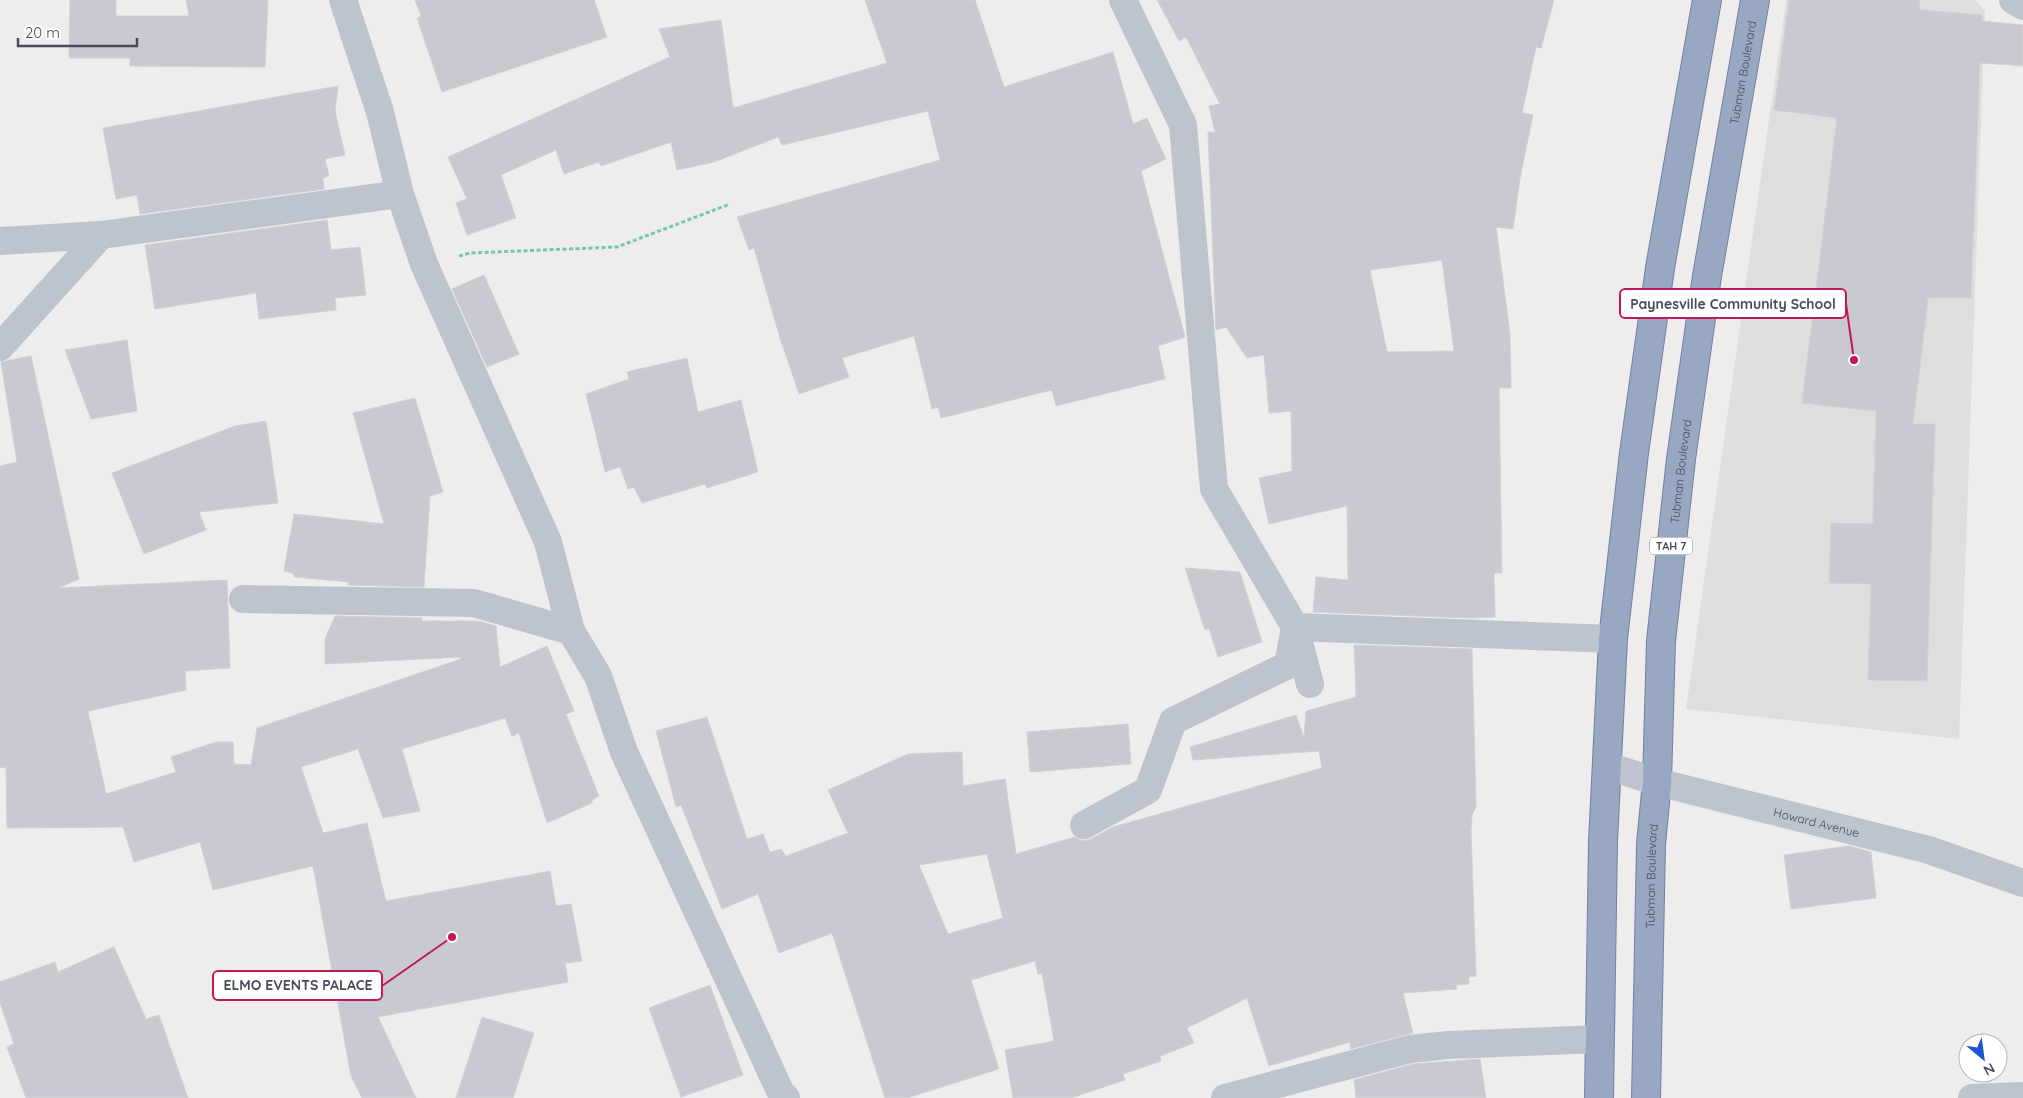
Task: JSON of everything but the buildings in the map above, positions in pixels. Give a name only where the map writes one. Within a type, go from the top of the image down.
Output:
[{"type":"highway","points":[[1599,1098],[1603,842],[1614,638],[1634,453],[1660,268],[1707,0]]},
{"type":"highway","name":"Tubman Boulevard","points":[[1646,1098],[1651,844],[1657,782],[1661,641],[1680,459],[1707,276],[1755,0]]},
{"type":"street","points":[[342,0],[380,112],[400,194],[424,264],[548,542],[572,631],[598,676],[624,752],[781,1093],[786,1098]]},
{"type":"street","points":[[1124,0],[1183,125],[1214,489],[1295,627],[1310,684]]},
{"type":"street","points":[[2013,0],[2023,6]]},
{"type":"street","points":[[0,242],[101,235],[400,194]]},
{"type":"street","points":[[0,346],[101,235]]},
{"type":"street","points":[[243,599],[474,603],[572,631]]},
{"type":"street","points":[[1295,627],[1614,638]]},
{"type":"street","points":[[1084,825],[1148,790],[1173,721],[1288,665],[1295,627]]},
{"type":"street","name":"Howard Avenue","points":[[1608,766],[1657,782],[1929,850],[2023,883]]},
{"type":"street","points":[[1225,1098],[1332,1072],[1410,1050],[1438,1046],[1600,1039]]},
{"type":"street","points":[[1297,1098],[1304,1090],[1332,1072]]},
{"type":"street","points":[[1972,1098],[2023,1096]]},
{"type":"path","points":[[424,264],[470,254],[617,247],[730,204]]},
{"type":"shaded area","points":[[1786,0],[1975,0],[1985,11],[1959,739],[1686,709]]},
{"type":"place","name":"Paynesville Community School","points":[[1854,360]]},
{"type":"place","name":"ELMO EVENTS PALACE","points":[[452,937]]}]
